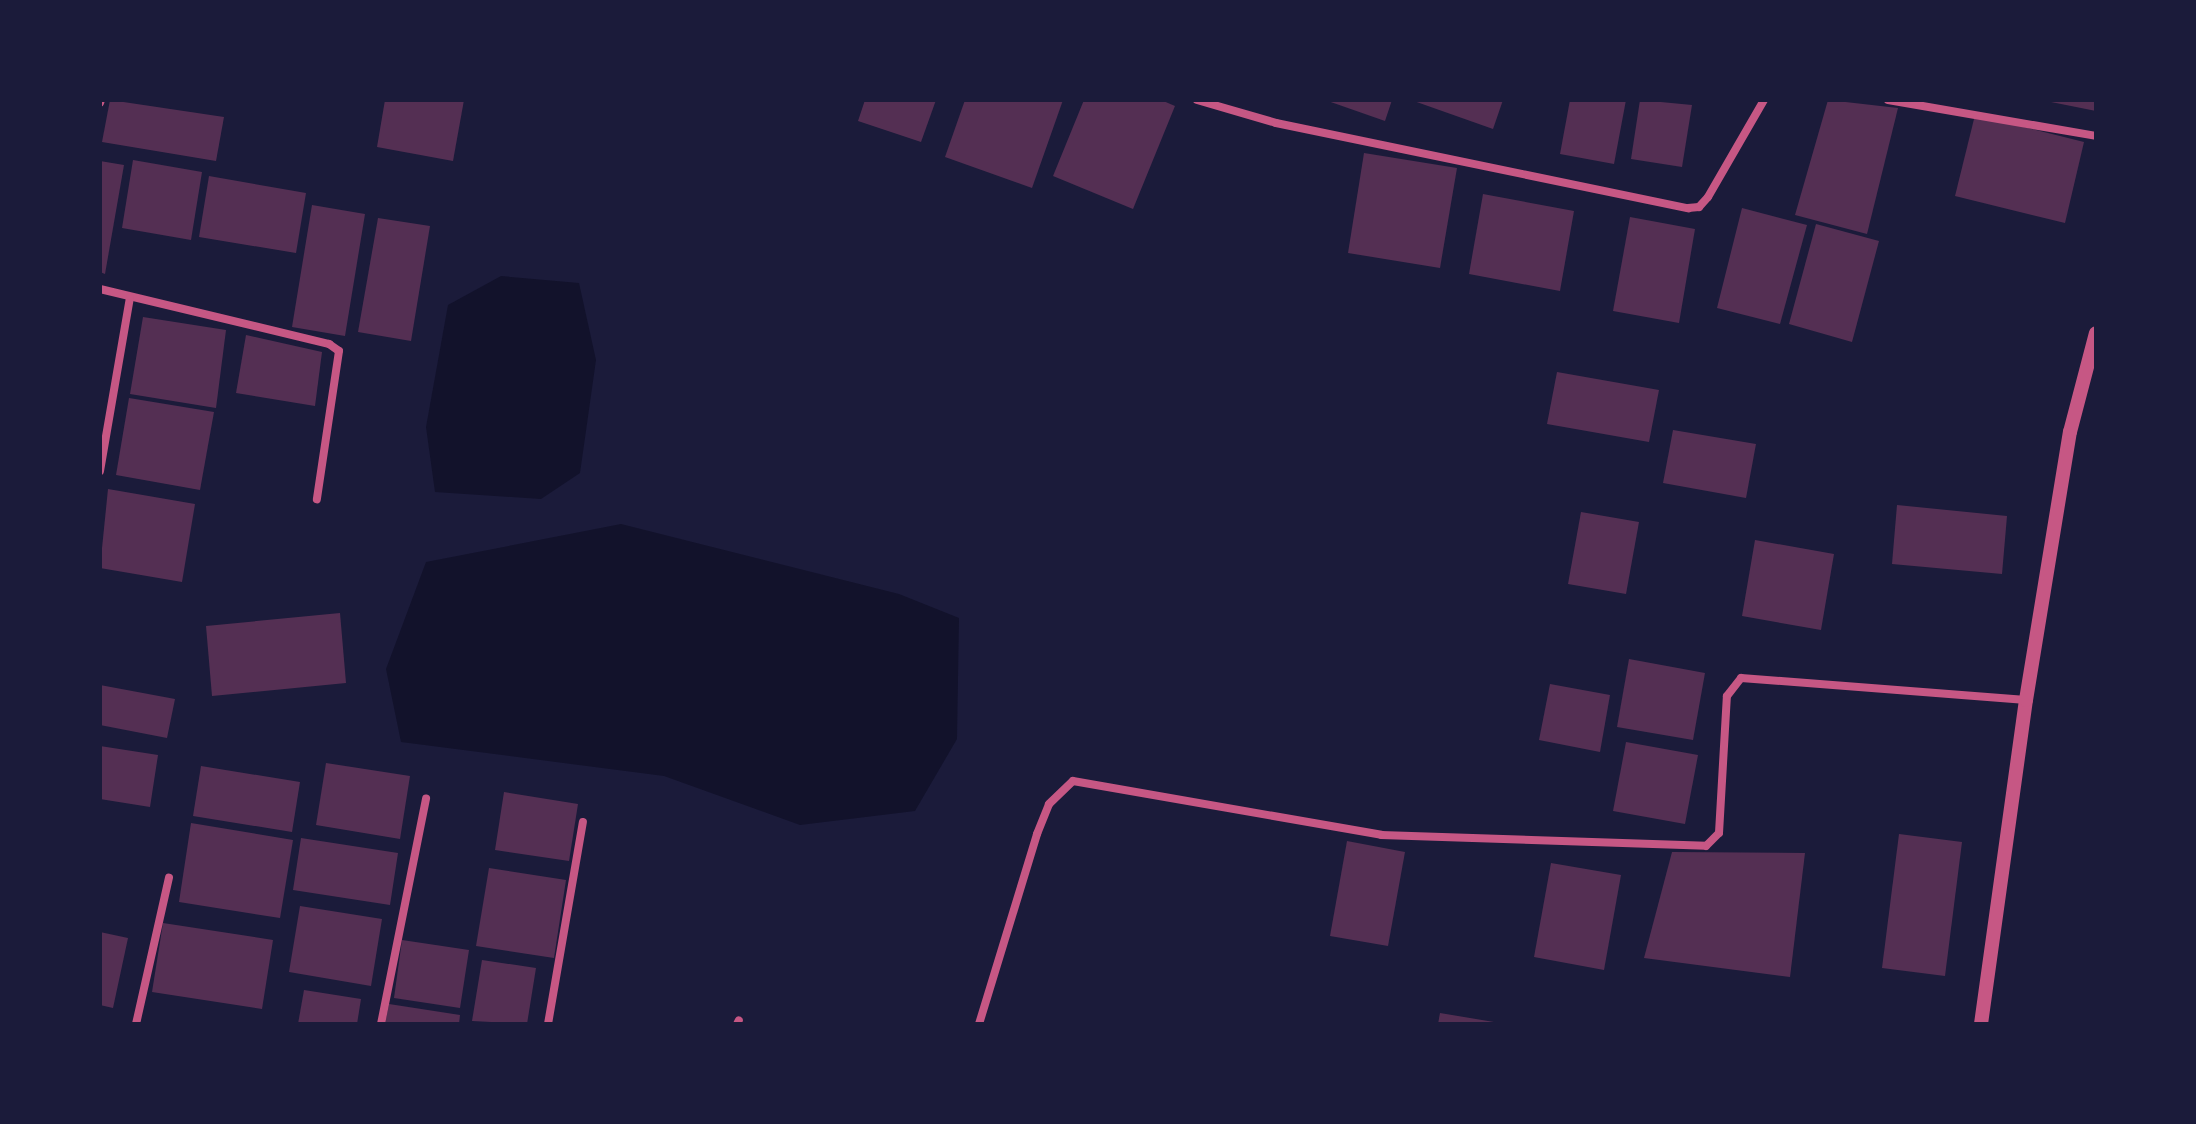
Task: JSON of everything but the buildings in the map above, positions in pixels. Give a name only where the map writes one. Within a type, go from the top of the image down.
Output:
[{"type":"street","points":[[1197,100],[1276,123],[1688,208],[1699,207],[1708,197],[1764,100]]},
{"type":"street","points":[[1888,100],[2096,136]]},
{"type":"street","points":[[100,289],[329,344],[339,351],[317,499]]},
{"type":"street","points":[[100,471],[130,298]]},
{"type":"street","points":[[1981,1024],[2026,700],[2070,432],[2096,333]]},
{"type":"street","points":[[979,1024],[1037,834],[1049,804],[1073,781],[1381,835],[1706,846],[1719,833],[1727,696],[1741,678],[2026,700]]},
{"type":"street","points":[[381,1024],[426,798]]},
{"type":"street","points":[[548,1024],[583,822]]},
{"type":"street","points":[[136,1024],[169,878]]},
{"type":"shaded area","points":[[501,276],[579,283],[596,360],[580,473],[541,499],[435,492],[426,427],[448,305]]},
{"type":"shaded area","points":[[621,524],[899,594],[959,618],[957,739],[915,811],[800,825],[664,776],[401,742],[386,669],[426,562]]}]
